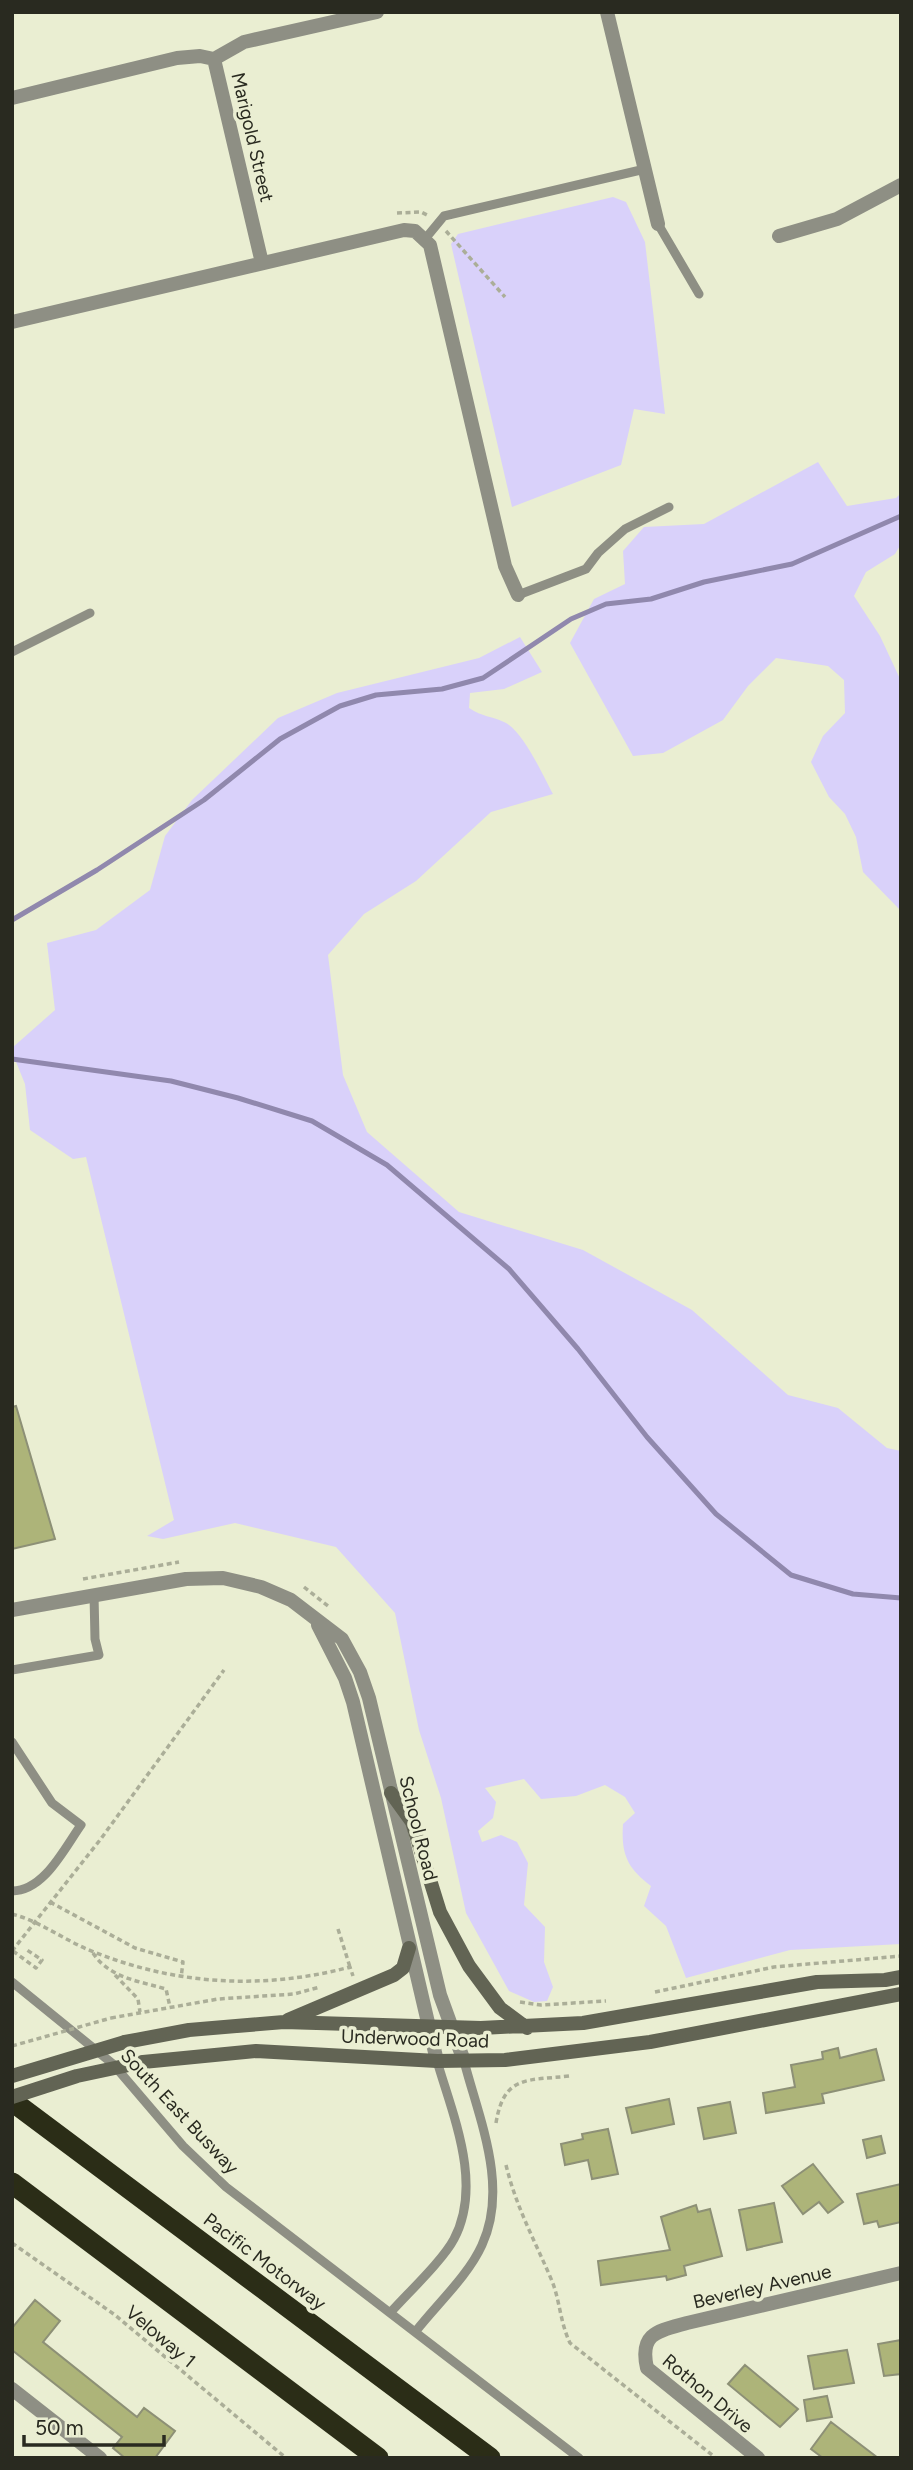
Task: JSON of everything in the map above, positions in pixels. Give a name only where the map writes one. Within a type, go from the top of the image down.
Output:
[{"type":"highway","name":"Pacific Motorway","points":[[12,2099],[489,2458]]},
{"type":"highway","points":[[12,2183],[377,2458]]},
{"type":"main road","points":[[391,1793],[412,1822],[440,1912],[470,1966],[500,2008],[527,2028]]},
{"type":"main road","points":[[284,2022],[394,1975],[404,1968],[409,1948]]},
{"type":"main road","name":"Underwood Road","points":[[12,2076],[125,2042],[189,2030],[284,2022],[527,2028],[647,2014],[817,1982],[885,1980],[901,1976]]},
{"type":"main road","name":"Underwood Road","points":[[12,2099],[66,2079],[143,2062],[256,2051],[437,2061],[505,2060],[650,2042],[751,2025],[901,1994]]},
{"type":"street","points":[[214,59],[244,42],[377,12]]},
{"type":"street","points":[[607,12],[658,224]]},
{"type":"street","name":"Marigold Street","points":[[12,97],[177,58],[200,56],[214,59],[262,263]]},
{"type":"street","points":[[779,236],[837,219],[901,185]]},
{"type":"street","points":[[12,322],[404,230],[415,231],[430,245],[505,566],[518,595]]},
{"type":"street","name":"School Road","points":[[12,1611],[186,1579],[223,1578],[271,1591],[291,1600],[342,1639],[360,1672],[369,1698],[440,1995],[464,2060]]},
{"type":"street","name":"School Road","points":[[315,1618],[345,1678],[353,1702],[426,2026],[437,2061]]},
{"type":"street","name":"Beverley Avenue","points":[[643,2351],[657,2331],[901,2273]]},
{"type":"street","name":"Rothon Drive","points":[[643,2351],[647,2368],[659,2381],[758,2458]]},
{"type":"street","points":[[12,2389],[100,2458]]},
{"type":"lane","points":[[425,239],[444,216],[645,169]]},
{"type":"lane","points":[[658,224],[699,294]]},
{"type":"lane","points":[[518,595],[586,569],[598,553],[625,529],[669,507]]},
{"type":"lane","points":[[12,652],[90,613]]},
{"type":"lane","points":[[12,1670],[99,1654],[95,1639],[94,1595]]},
{"type":"lane","points":[[12,1742],[52,1803],[81,1825],[36,1883],[25,1891],[12,1891]]},
{"type":"lane","name":"South East Busway","points":[[12,1982],[113,2064],[183,2146],[226,2187],[579,2458]]},
{"type":"lane","points":[[416,2331],[481,2247],[493,2211],[493,2180],[464,2060]]},
{"type":"lane","points":[[391,2312],[453,2241],[465,2213],[467,2192],[463,2158],[437,2061]]},
{"type":"path","points":[[76,1580],[190,1562]]},
{"type":"path","points":[[301,1586],[319,1597],[335,1613]]},
{"type":"path","points":[[27,1950],[42,1960],[36,1968],[12,1951],[100,1840],[223,1670]]},
{"type":"path","points":[[404,1770],[414,1795]]},
{"type":"path","points":[[50,1902],[135,1948],[183,1962],[181,1978]]},
{"type":"path","points":[[12,1914],[36,1920],[92,1952],[181,1978],[278,1981],[350,1966]]},
{"type":"path","points":[[338,1929],[354,1978]]},
{"type":"path","points":[[92,1952],[101,1966],[114,1973],[166,1989],[170,2007]]},
{"type":"path","points":[[642,1995],[774,1967],[901,1956]]},
{"type":"path","points":[[114,1973],[138,1999],[140,2012]]},
{"type":"path","points":[[342,1981],[364,1973]]},
{"type":"path","points":[[12,2046],[140,2012],[218,1999],[293,1994],[330,1984]]},
{"type":"path","points":[[513,1999],[541,2005],[616,2000]]},
{"type":"path","points":[[496,2124],[505,2092],[514,2085],[569,2076]]},
{"type":"path","points":[[506,2164],[518,2209],[552,2283],[560,2321],[570,2343],[716,2458]]},
{"type":"path","name":"Veloway 1","points":[[12,2244],[115,2315],[286,2458]]},
{"type":"shaded area","points":[[613,197],[626,202],[645,242],[665,414],[634,409],[621,465],[512,507],[451,244],[458,234]]},
{"type":"shaded area","points":[[818,462],[847,506],[896,498],[901,493],[901,544],[895,554],[866,572],[854,596],[880,636],[901,681],[901,911],[863,872],[856,837],[845,814],[829,797],[811,762],[823,736],[845,713],[844,680],[828,666],[776,658],[748,686],[723,720],[663,753],[633,756],[570,643],[594,599],[625,584],[623,551],[644,527],[704,524]]},
{"type":"shaded area","points":[[520,637],[542,672],[504,689],[470,693],[469,708],[504,722],[518,734],[553,794],[491,812],[416,881],[364,914],[328,955],[343,1075],[367,1132],[459,1212],[583,1250],[692,1310],[788,1395],[838,1408],[887,1448],[901,1451],[901,1944],[790,1950],[686,1978],[666,1926],[644,1906],[651,1886],[636,1873],[627,1859],[623,1844],[623,1824],[635,1813],[625,1797],[605,1785],[576,1796],[541,1799],[524,1779],[485,1788],[496,1802],[493,1818],[478,1831],[482,1842],[501,1835],[517,1842],[528,1863],[524,1905],[545,1927],[544,1962],[553,1987],[547,2001],[534,2002],[509,1991],[466,1913],[441,1798],[419,1730],[395,1613],[336,1547],[235,1523],[163,1539],[147,1536],[174,1520],[86,1157],[73,1159],[30,1130],[25,1084],[12,1052],[12,1048],[55,1010],[47,943],[96,930],[150,890],[165,836],[192,800],[278,718],[337,693],[479,658]]},
{"type":"building","points":[[16,1406],[55,1539],[12,1549],[12,1407]]},
{"type":"building","points":[[838,2048],[840,2058],[876,2049],[884,2080],[822,2094],[824,2103],[766,2113],[763,2093],[795,2087],[791,2065],[823,2059],[822,2052]]},
{"type":"building","points":[[669,2099],[674,2124],[632,2133],[626,2108]]},
{"type":"building","points":[[730,2102],[736,2133],[704,2139],[698,2108]]},
{"type":"building","points":[[608,2129],[618,2174],[592,2179],[588,2160],[565,2165],[561,2144],[583,2139],[582,2134]]},
{"type":"building","points":[[881,2136],[885,2153],[867,2158],[863,2140]]},
{"type":"building","points":[[813,2164],[843,2202],[828,2213],[819,2202],[803,2214],[782,2186]]},
{"type":"building","points":[[901,2184],[901,2222],[879,2227],[877,2221],[864,2224],[857,2194]]},
{"type":"building","points":[[774,2203],[782,2242],[747,2250],[739,2210]]},
{"type":"building","points":[[696,2205],[698,2212],[710,2209],[722,2256],[684,2266],[686,2275],[667,2280],[666,2276],[601,2285],[598,2261],[670,2250],[661,2217]]},
{"type":"building","points":[[35,2300],[60,2321],[43,2342],[137,2417],[144,2408],[175,2431],[155,2458],[125,2458],[113,2448],[122,2437],[12,2350],[12,2328]]},
{"type":"building","points":[[901,2340],[901,2374],[884,2376],[878,2344]]},
{"type":"building","points":[[847,2350],[854,2383],[814,2389],[808,2356]]},
{"type":"building","points":[[745,2365],[798,2409],[780,2427],[728,2384]]},
{"type":"building","points":[[827,2396],[832,2417],[807,2421],[804,2400]]},
{"type":"building","points":[[831,2422],[878,2458],[823,2458],[811,2449]]},
{"type":"waterway","points":[[12,920],[97,870],[204,800],[280,739],[340,706],[376,695],[442,689],[483,678],[571,619],[606,604],[651,599],[704,582],[792,564],[901,516]]},
{"type":"waterway","points":[[12,1059],[171,1081],[238,1098],[312,1121],[387,1165],[509,1269],[578,1349],[647,1437],[716,1514],[791,1575],[853,1594],[901,1598]]}]
